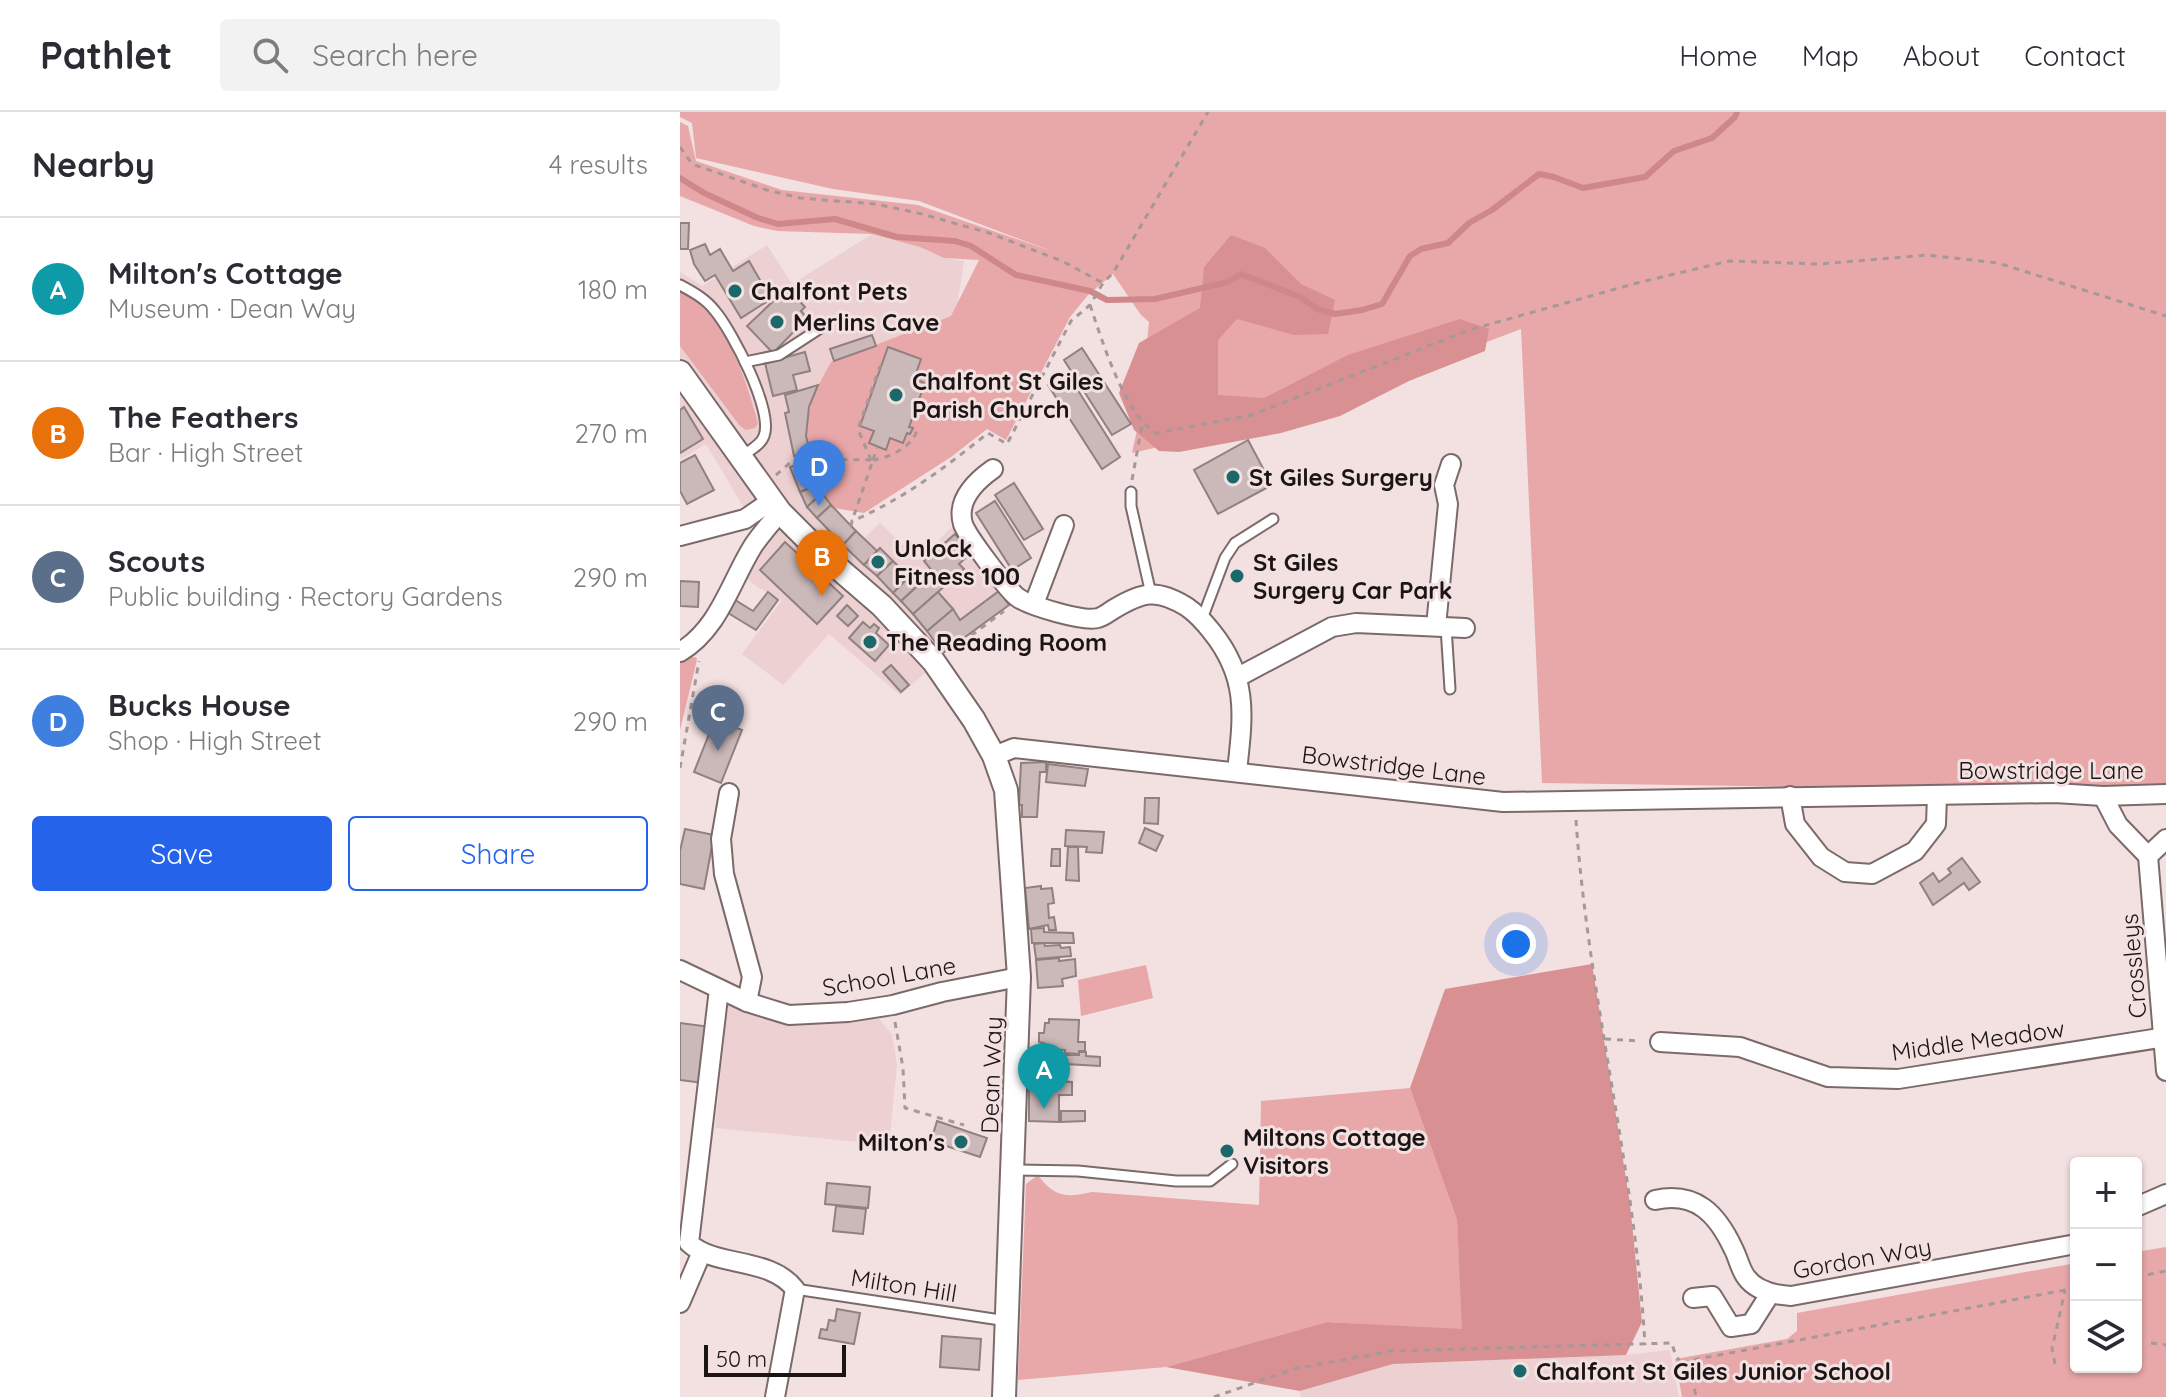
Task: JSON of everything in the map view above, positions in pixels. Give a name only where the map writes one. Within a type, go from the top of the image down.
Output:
[{"type":"street","name":"Dean Way","points":[[680,372],[771,500],[823,555],[882,606],[934,662],[974,720],[994,756],[1006,790],[1019,977],[1007,1127],[1014,1170],[1004,1397]]},
{"type":"street","points":[[1441,626],[1448,504],[1444,485],[1451,464]]},
{"type":"street","points":[[993,469],[977,480],[969,491],[963,504],[963,524],[1006,586],[1027,602],[1076,619],[1099,618],[1138,595],[1151,594],[1174,600],[1202,619],[1230,658],[1238,677],[1242,722],[1237,771]]},
{"type":"street","points":[[680,536],[745,519],[771,500]]},
{"type":"street","points":[[686,648],[710,627],[754,545],[771,500]]},
{"type":"street","points":[[1027,602],[1064,525]]},
{"type":"street","points":[[1238,677],[1332,627],[1356,623],[1465,628]]},
{"type":"street","name":"Bowstridge Lane","points":[[994,756],[1014,748],[1503,802],[1790,796],[2166,794]]},
{"type":"street","points":[[729,793],[721,839],[724,874],[752,977],[747,1002]]},
{"type":"street","name":"Bowstridge Lane","points":[[1790,796],[1795,824],[1821,857],[1845,872],[1872,874],[1915,851],[1936,824],[1937,795]]},
{"type":"street","points":[[2103,796],[2118,825],[2148,856],[2166,839]]},
{"type":"street","name":"Crossleys","points":[[2148,856],[2166,1071]]},
{"type":"street","name":"School Lane","points":[[680,970],[747,1002],[789,1015],[848,1012],[893,1005],[1019,977]]},
{"type":"street","points":[[719,989],[689,1243],[701,1254],[741,1261],[787,1279],[795,1289],[775,1397]]},
{"type":"street","name":"Middle Meadow","points":[[1660,1042],[1740,1047],[1828,1077],[1898,1079],[2165,1037]]},
{"type":"street","points":[[2142,1204],[2166,1194]]},
{"type":"street","name":"Gordon Way","points":[[1655,1200],[1672,1197],[1698,1203],[1709,1211],[1722,1226],[1747,1279],[1770,1294],[1791,1296],[2070,1245]]},
{"type":"street","points":[[680,1303],[701,1254]]},
{"type":"street","points":[[1693,1298],[1712,1296],[1731,1327],[1751,1324],[1770,1294]]},
{"type":"lane","points":[[680,285],[696,293],[714,310],[745,362],[767,427],[764,440],[740,458]]},
{"type":"lane","points":[[745,362],[779,355],[819,329]]},
{"type":"lane","points":[[1131,492],[1133,519],[1151,594]]},
{"type":"lane","points":[[1202,619],[1225,558],[1235,543],[1273,519]]},
{"type":"lane","points":[[1441,626],[1450,689]]},
{"type":"lane","points":[[1014,1170],[1078,1171],[1176,1181],[1210,1181],[1232,1164]]},
{"type":"lane","name":"Milton Hill","points":[[795,1289],[1007,1321]]},
{"type":"path","points":[[877,448],[851,524],[921,482],[988,433],[1007,444],[1071,321],[1091,303],[1113,273],[1208,112]]},
{"type":"path","points":[[680,147],[692,164],[767,190],[800,198],[876,204],[922,214],[989,233],[1062,261],[1102,284]]},
{"type":"path","points":[[1091,303],[1112,366],[1142,425],[1156,433],[1252,415],[1469,330],[1729,261],[1819,264],[1927,255],[1998,263],[2166,316]]},
{"type":"path","points":[[872,460],[858,429],[880,366]]},
{"type":"path","points":[[1131,492],[1142,425]]},
{"type":"path","points":[[771,500],[791,462],[808,456],[813,459],[879,460],[911,443],[916,433],[912,431]]},
{"type":"path","points":[[934,662],[1027,602]]},
{"type":"path","points":[[680,768],[699,655],[686,648]]},
{"type":"path","points":[[680,738],[687,728]]},
{"type":"path","points":[[1575,801],[1581,897],[1635,1244],[1645,1345]]},
{"type":"path","points":[[893,1005],[903,1068],[905,1108],[964,1125]]},
{"type":"path","points":[[1605,1039],[1660,1042]]},
{"type":"path","points":[[2142,1276],[2166,1271]]},
{"type":"path","points":[[1682,1362],[2070,1289]]},
{"type":"path","points":[[2055,1364],[2052,1353],[2065,1290]]},
{"type":"path","points":[[1214,1397],[1294,1369],[1391,1351],[1672,1343],[1675,1355],[1693,1380],[1696,1397]]},
{"type":"path","points":[[2151,1343],[2165,1345],[2159,1355]]},
{"type":"path","points":[[2046,1354],[2052,1353]]},
{"type":"shaded area","points":[[680,112],[2166,112],[2166,792],[1542,783],[1521,329],[1290,417],[1132,453],[1139,421],[1149,322],[1113,274],[1088,295],[1070,317],[1006,440],[987,429],[951,457],[864,513],[834,508],[822,493],[810,460],[796,464],[794,456],[809,452],[808,416],[831,362],[951,316],[979,260],[944,258],[920,247],[872,234],[777,231],[754,226],[680,196],[680,122],[688,126],[696,161],[782,190],[918,205],[1054,252],[919,201],[833,189],[696,158],[692,123],[680,117]]},
{"type":"shaded area","points":[[872,234],[920,247],[944,258],[964,261],[957,307],[951,316],[876,346],[809,407],[806,436],[809,451],[794,457],[810,459],[834,508],[864,538],[880,523],[918,560],[952,527],[1010,605],[923,669],[925,673],[900,695],[829,634],[783,685],[742,654],[782,600],[747,578],[753,523],[706,444],[680,460],[680,272],[702,286],[767,245],[792,284]]},
{"type":"shaded area","points":[[1231,235],[1265,248],[1301,284],[1335,300],[1328,334],[1294,335],[1237,319],[1218,340],[1218,395],[1264,398],[1348,355],[1460,319],[1489,329],[1485,351],[1409,381],[1340,416],[1281,433],[1179,452],[1159,451],[1134,430],[1119,393],[1139,343],[1200,308],[1204,267]]},
{"type":"shaded area","points":[[680,291],[709,314],[731,348],[753,406],[758,424],[755,428],[746,430],[740,426],[680,346]]},
{"type":"shaded area","points":[[687,655],[697,658],[680,730],[680,659]]},
{"type":"shaded area","points":[[1592,964],[1630,1204],[1642,1322],[1626,1355],[1393,1364],[1300,1391],[1166,1367],[1327,1322],[1462,1329],[1457,1220],[1410,1088],[1445,989]]},
{"type":"shaded area","points":[[1146,965],[1153,998],[1081,1016],[1078,980]]},
{"type":"shaded area","points":[[728,1004],[783,1021],[879,1019],[892,1034],[897,1065],[889,1145],[715,1128]]},
{"type":"shaded area","points":[[1410,1088],[1457,1220],[1463,1330],[1327,1322],[1166,1367],[1018,1380],[1026,1184],[1038,1175],[1055,1192],[1068,1195],[1092,1192],[1259,1205],[1261,1101]]},
{"type":"shaded area","points":[[2166,1247],[2166,1397],[1682,1397],[1675,1359],[1787,1339],[1797,1331],[1797,1313],[2070,1264],[2070,1373],[2142,1373],[2142,1251]]},
{"type":"shaded area","name":"Chalfont St Giles Junior School","points":[[1670,1350],[1679,1397],[1301,1397],[1300,1391],[1393,1364],[1626,1355]]},
{"type":"building","points":[[680,223],[689,223],[688,249],[680,249]]},
{"type":"building","points":[[705,244],[710,255],[720,249],[733,271],[749,261],[771,299],[741,318],[715,275],[705,281],[694,264],[690,250]]},
{"type":"building","name":"Merlins Cave","points":[[787,288],[805,307],[801,311],[807,318],[773,353],[747,326]]},
{"type":"building","points":[[872,335],[876,346],[834,361],[830,349]]},
{"type":"building","name":"Chalfont St Giles Parish Church","points":[[888,347],[921,359],[914,379],[925,383],[909,427],[913,428],[910,434],[907,433],[903,443],[890,438],[886,450],[869,443],[874,431],[860,426]]},
{"type":"building","points":[[1082,348],[1131,424],[1112,435],[1064,360]]},
{"type":"building","points":[[805,352],[810,371],[793,375],[797,390],[773,396],[765,363]]},
{"type":"building","points":[[1067,373],[1120,457],[1102,469],[1048,385]]},
{"type":"building","points":[[818,385],[809,407],[806,436],[810,452],[794,456],[785,413],[789,412],[785,395]]},
{"type":"building","points":[[684,407],[703,439],[680,453],[680,410]]},
{"type":"building","name":"St Giles Surgery","points":[[1248,440],[1272,485],[1218,514],[1194,470]]},
{"type":"building","points":[[695,455],[714,490],[687,504],[680,491],[680,463]]},
{"type":"building","points":[[810,459],[820,484],[800,492],[790,467]]},
{"type":"building","points":[[1014,483],[1043,529],[1024,540],[995,495]]},
{"type":"building","points":[[820,484],[822,493],[807,507],[800,492]]},
{"type":"building","points":[[822,493],[831,505],[817,518],[807,507]]},
{"type":"building","points":[[995,501],[1031,558],[1012,570],[976,513]]},
{"type":"building","points":[[831,505],[856,531],[843,545],[817,518]]},
{"type":"building","points":[[856,531],[877,551],[864,565],[843,545]]},
{"type":"building","points":[[955,534],[971,553],[959,564],[964,569],[913,614],[901,601],[933,572],[924,561]]},
{"type":"building","points":[[785,542],[843,596],[817,624],[760,570]]},
{"type":"building","points":[[880,548],[893,561],[877,576],[864,565]]},
{"type":"building","points":[[893,561],[909,577],[893,593],[877,576]]},
{"type":"building","points":[[909,577],[917,586],[901,601],[893,593]]},
{"type":"building","points":[[680,581],[699,582],[698,607],[680,606]]},
{"type":"building","points":[[999,591],[1009,605],[943,653],[927,631],[953,609],[960,620]]},
{"type":"building","points":[[768,592],[778,600],[756,630],[728,613],[735,600],[753,611]]},
{"type":"building","points":[[938,592],[953,609],[927,631],[913,614]]},
{"type":"building","points":[[847,605],[858,616],[848,626],[837,616]]},
{"type":"building","name":"The Reading Room","points":[[863,622],[870,628],[874,624],[879,628],[876,633],[889,645],[875,661],[849,638]]},
{"type":"building","points":[[891,665],[909,685],[901,692],[883,672]]},
{"type":"building","points":[[715,719],[742,730],[721,783],[694,772]]},
{"type":"building","points":[[1046,762],[1046,772],[1040,772],[1037,817],[1022,817],[1022,805],[1019,805],[1021,763]]},
{"type":"building","points":[[1048,764],[1088,769],[1085,786],[1046,782]]},
{"type":"building","points":[[1145,798],[1159,798],[1158,824],[1144,823]]},
{"type":"building","points":[[1145,828],[1163,836],[1156,851],[1139,843]]},
{"type":"building","points":[[685,829],[714,835],[704,889],[680,884],[680,851]]},
{"type":"building","points":[[1066,830],[1104,832],[1102,853],[1086,852],[1087,847],[1065,846]]},
{"type":"building","points":[[1068,847],[1078,847],[1079,881],[1066,880]]},
{"type":"building","points":[[1052,849],[1060,849],[1060,866],[1051,866]]},
{"type":"building","points":[[1962,858],[1980,882],[1969,890],[1964,883],[1933,905],[1920,883],[1933,873],[1939,882],[1951,873],[1948,869]]},
{"type":"building","points":[[1041,886],[1041,889],[1052,888],[1054,903],[1048,904],[1049,918],[1054,917],[1056,930],[1049,930],[1048,925],[1029,929],[1025,888]]},
{"type":"building","points":[[1044,928],[1044,932],[1073,933],[1074,943],[1032,943],[1031,929]]},
{"type":"building","points":[[1044,943],[1045,946],[1070,947],[1071,956],[1036,959],[1034,944]]},
{"type":"building","points":[[1059,958],[1059,961],[1075,959],[1076,976],[1062,979],[1063,986],[1038,988],[1036,960]]},
{"type":"building","points":[[1049,1019],[1079,1020],[1078,1042],[1085,1042],[1085,1051],[1079,1051],[1079,1054],[1044,1049],[1044,1043],[1039,1042],[1039,1033],[1044,1033],[1045,1023],[1049,1023]]},
{"type":"building","points":[[680,1023],[711,1027],[703,1083],[680,1080]]},
{"type":"building","points":[[1079,1052],[1100,1057],[1100,1066],[1065,1064],[1066,1055],[1079,1055]]},
{"type":"building","points":[[1029,1061],[1052,1062],[1051,1077],[1029,1077]]},
{"type":"building","points":[[1029,1079],[1072,1082],[1072,1095],[1059,1095],[1059,1122],[1029,1121]]},
{"type":"building","points":[[1061,1111],[1085,1111],[1085,1121],[1061,1122]]},
{"type":"building","points":[[937,1121],[987,1138],[980,1157],[931,1141]]},
{"type":"building","points":[[827,1183],[870,1187],[868,1208],[825,1204]]},
{"type":"building","points":[[836,1206],[866,1209],[863,1234],[833,1231]]},
{"type":"building","points":[[837,1309],[860,1313],[854,1344],[819,1338],[821,1329],[827,1330],[829,1320],[835,1321]]},
{"type":"building","points":[[942,1336],[981,1339],[979,1370],[940,1367]]},
{"type":"waterway","points":[[680,178],[704,193],[778,224],[835,219],[897,237],[955,241],[971,246],[1016,275],[1090,291],[1107,300],[1155,299],[1228,282],[1241,274],[1300,297],[1317,309],[1335,314],[1382,304],[1410,256],[1421,249],[1448,243],[1469,223],[1492,210],[1539,174],[1583,188],[1645,177],[1674,151],[1712,138],[1737,112]]},
{"type":"place","name":"Chalfont Pets","points":[[735,291]]},
{"type":"place","name":"Merlins Cave","points":[[777,322]]},
{"type":"place","name":"Chalfont St Giles Parish Church","points":[[896,395]]},
{"type":"place","name":"St Giles Surgery","points":[[1233,477]]},
{"type":"place","name":"Bucks House","points":[[819,506]]},
{"type":"place","name":"Unlock Fitness 100","points":[[878,562]]},
{"type":"place","name":"St Giles Surgery Car Park","points":[[1237,576]]},
{"type":"place","name":"The Feathers","points":[[822,596]]},
{"type":"place","name":"The Reading Room","points":[[870,642]]},
{"type":"place","name":"Scouts","points":[[718,751]]},
{"type":"place","name":"Milton's Cottage","points":[[1044,1109]]},
{"type":"place","name":"Milton's","points":[[961,1142]]},
{"type":"place","name":"Miltons Cottage Visitors","points":[[1227,1151]]},
{"type":"place","name":"Chalfont St Giles Junior School","points":[[1520,1371]]}]
